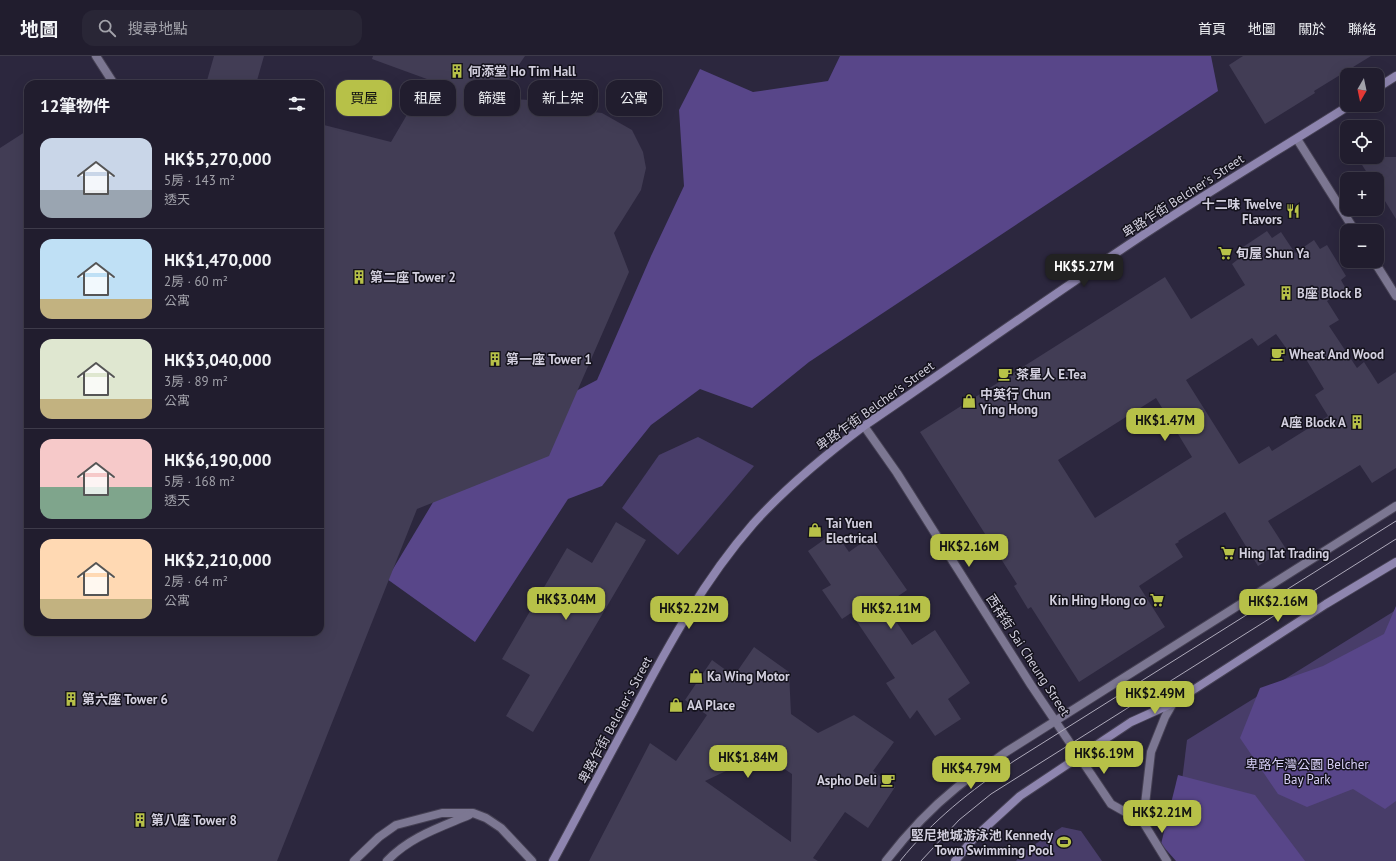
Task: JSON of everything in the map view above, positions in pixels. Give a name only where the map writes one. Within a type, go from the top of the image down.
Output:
[{"type":"main road","points":[[1384,84],[1396,76]]},
{"type":"main road","name":"卑路乍街 Belcher's Street","points":[[553,861],[663,654],[685,618],[714,574],[753,524],[778,497],[832,450],[864,426],[1146,233],[1268,155],[1297,139],[1340,111]]},
{"type":"main road","points":[[955,861],[974,838],[1020,796],[1131,722],[1173,703],[1326,604],[1396,562]]},
{"type":"street","points":[[96,56],[111,80]]},
{"type":"street","points":[[1297,139],[1351,224]]},
{"type":"street","points":[[1378,268],[1396,296]]},
{"type":"street","name":"西祥街 Sai Cheung Street","points":[[864,426],[897,473],[1031,685],[1112,804],[1143,822]]},
{"type":"street","points":[[886,861],[917,824],[956,788],[1006,752],[1396,506]]},
{"type":"street","points":[[1167,861],[1143,822],[1151,752],[1165,717],[1173,703]]},
{"type":"street","points":[[354,861],[379,836],[396,825],[442,813],[474,813],[486,818],[501,828],[532,861]]},
{"type":"street","points":[[387,861],[396,851],[416,838],[474,813]]},
{"type":"green space","points":[[840,56],[1211,56],[1218,91],[809,362],[752,408],[700,389],[651,425],[602,486],[568,499],[475,642],[387,579],[465,449],[597,380],[651,256],[684,186],[679,110],[700,69],[753,92],[828,81]]},
{"type":"green space","points":[[698,437],[754,466],[678,555],[622,508],[659,455]]},
{"type":"green space","points":[[1396,606],[1396,801],[1385,809],[1353,789],[1307,807],[1278,794],[1240,738],[1260,688],[1323,666],[1384,634]]},
{"type":"green space","name":"卑路乍灣公園 Belcher Bay Park","points":[[1396,610],[1396,861],[1227,861],[1181,789],[1187,740]]},
{"type":"green space","points":[[1178,775],[1255,795],[1305,861],[1176,861],[1161,844]]},
{"type":"green space","name":"堅尼地城游泳池 Kennedy Town Swimming Pool","points":[[1062,827],[1081,831],[1102,861],[1016,861],[1023,852]]},
{"type":"building","points":[[214,56],[264,56],[257,80],[207,80]]},
{"type":"building","points":[[373,56],[525,56],[508,80],[464,80],[464,116],[520,116],[520,99],[528,100],[528,116],[598,116],[598,113],[602,113],[632,130],[643,152],[646,168],[641,190],[614,233],[629,272],[549,456],[417,509],[277,861],[0,861],[0,148],[24,133],[24,636],[324,636],[324,125],[391,142],[406,116],[456,116],[456,80],[430,80],[372,59]]},
{"type":"building","points":[[1243,56],[1371,56],[1351,68],[1340,68],[1340,75],[1314,91],[1315,93],[1265,124],[1229,65]]},
{"type":"building","points":[[1384,157],[1396,157],[1396,219],[1384,199],[1384,172],[1367,172],[1361,164],[1384,164]]},
{"type":"building","points":[[1267,231],[1272,238],[1281,232],[1295,253],[1314,240],[1320,249],[1327,245],[1346,276],[1341,280],[1346,289],[1327,301],[1339,320],[1329,326],[1357,368],[1364,362],[1378,384],[1396,372],[1396,468],[1372,483],[1360,465],[1268,521],[1286,549],[1258,566],[1225,512],[1178,541],[1179,542],[1175,544],[1183,557],[1139,586],[1165,627],[1079,682],[1031,607],[1028,609],[1014,586],[1017,584],[920,432],[1165,277],[1191,319],[1245,285],[1232,264],[1241,257],[1237,251]],"holes":[[[1276,334],[1289,352],[1298,346],[1324,389],[1315,395],[1328,416],[1272,451],[1269,446],[1239,464],[1186,380],[1252,338],[1258,346]],[[1156,398],[1192,457],[1095,518],[1058,460]]]},
{"type":"building","points":[[616,522],[646,540],[533,732],[506,716],[530,675],[502,659],[567,548],[592,563]]},
{"type":"building","points":[[835,532],[849,552],[870,537],[907,590],[885,605],[912,645],[935,630],[970,683],[948,699],[961,719],[935,736],[917,710],[910,719],[886,683],[895,678],[851,613],[842,619],[822,590],[831,585],[808,551]]},
{"type":"building","points":[[754,647],[789,672],[791,714],[818,733],[854,715],[894,742],[873,771],[895,787],[868,828],[845,812],[813,858],[818,861],[589,861],[650,743],[676,761],[707,715],[685,700],[712,660],[734,676]],"holes":[[[762,754],[792,774],[791,842],[705,781]]]},
{"type":"tram line","points":[[900,861],[939,819],[967,795],[1014,761],[1396,521]]},
{"type":"tram line","points":[[921,861],[959,820],[991,794],[1396,539]]},
{"type":"place","name":"何添堂 Ho Tim Hall","points":[[457,71]]},
{"type":"place","name":"十二味 Twelve Flavors","points":[[1293,211]]},
{"type":"place","name":"旬屋 Shun Ya","points":[[1225,253]]},
{"type":"place","name":"第二座 Tower 2","points":[[359,277]]},
{"type":"place","name":"B座 Block B","points":[[1286,293]]},
{"type":"place","name":"Wheat And Wood","points":[[1278,354]]},
{"type":"place","name":"第一座 Tower 1","points":[[495,359]]},
{"type":"place","name":"茶星人 E.Tea","points":[[1005,374]]},
{"type":"place","name":"中英行 Chun Ying Hong","points":[[969,401]]},
{"type":"place","name":"A座 Block A","points":[[1357,422]]},
{"type":"place","name":"Tai Yuen Electrical","points":[[815,530]]},
{"type":"place","name":"Hing Tat Trading","points":[[1228,553]]},
{"type":"place","name":"Kin Hing Hong co","points":[[1157,600]]},
{"type":"place","name":"Ka Wing Motor","points":[[696,676]]},
{"type":"place","name":"第六座 Tower 6","points":[[71,699]]},
{"type":"place","name":"AA Place","points":[[676,705]]},
{"type":"place","name":"Aspho Deli","points":[[888,780]]},
{"type":"place","name":"第八座 Tower 8","points":[[140,820]]},
{"type":"place","name":"堅尼地城游泳池 Kennedy Town Swimming Pool","points":[[1064,842]]}]
